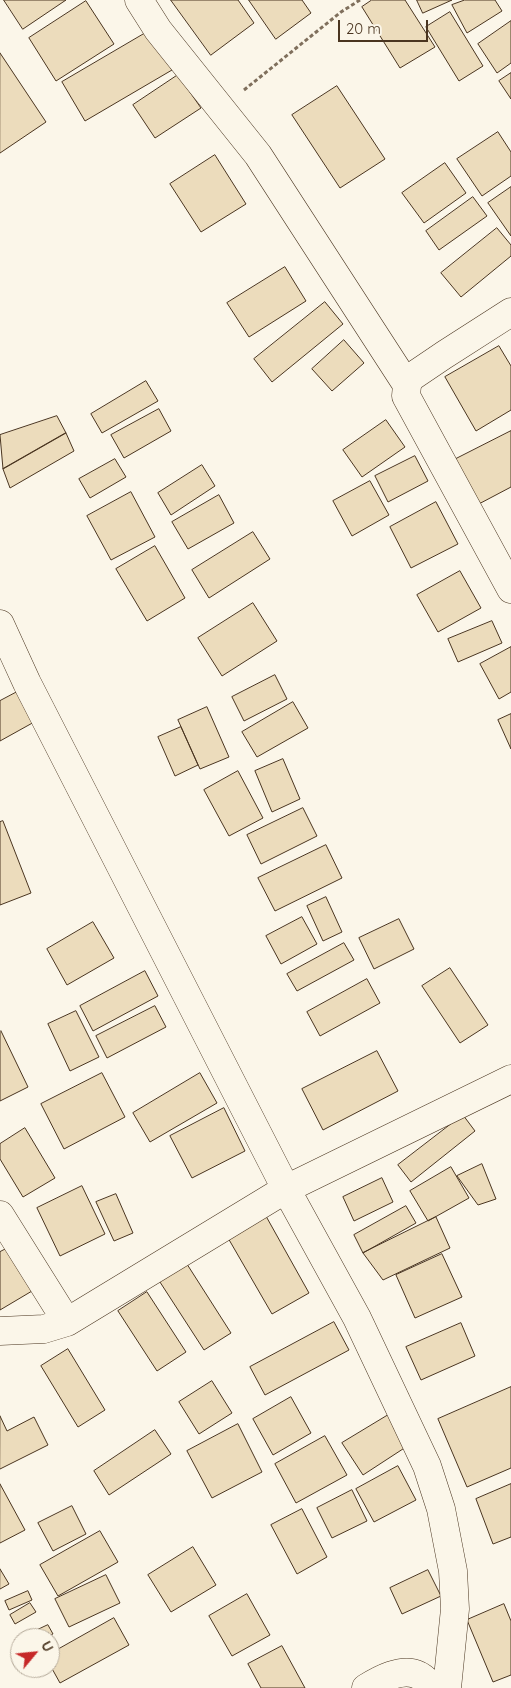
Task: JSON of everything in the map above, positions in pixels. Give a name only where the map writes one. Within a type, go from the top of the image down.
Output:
[{"type":"street","points":[[139,0],[158,30],[258,155],[407,385]]},
{"type":"street","points":[[511,312],[410,378],[406,396],[511,589]]},
{"type":"street","points":[[0,624],[27,683],[286,1189],[357,1318],[427,1466],[441,1509],[453,1571],[455,1609],[447,1688]]},
{"type":"street","points":[[0,1331],[44,1329],[67,1322],[286,1189],[511,1079]]},
{"type":"street","points":[[0,1215],[67,1322]]},
{"type":"street","points":[[366,1688],[386,1677],[403,1673],[417,1674],[433,1688]]},
{"type":"path","points":[[221,109],[341,12],[360,0]]},
{"type":"building","points":[[4,0],[66,0],[23,29]]},
{"type":"building","points":[[171,0],[238,0],[254,23],[211,55]]},
{"type":"building","points":[[249,0],[302,0],[311,13],[276,39]]},
{"type":"building","points":[[372,0],[405,0],[435,47],[400,68],[362,7]]},
{"type":"building","points":[[417,0],[452,0],[423,13]]},
{"type":"building","points":[[465,0],[495,0],[502,11],[467,33],[452,5]]},
{"type":"building","points":[[86,1],[114,44],[56,81],[29,38]]},
{"type":"building","points":[[450,12],[483,66],[459,81],[426,27]]},
{"type":"building","points":[[511,21],[511,63],[497,73],[478,44]]},
{"type":"building","points":[[149,31],[172,70],[85,121],[62,82]]},
{"type":"building","points":[[0,53],[46,122],[0,153]]},
{"type":"building","points":[[511,73],[511,99],[499,81]]},
{"type":"building","points":[[178,75],[201,108],[155,138],[133,105]]},
{"type":"building","points":[[337,86],[385,159],[340,188],[292,115]]},
{"type":"building","points":[[498,132],[511,152],[511,176],[482,196],[457,159]]},
{"type":"building","points":[[215,155],[246,204],[201,232],[170,184]]},
{"type":"building","points":[[445,163],[466,193],[424,223],[402,193]]},
{"type":"building","points":[[511,187],[511,236],[488,203]]},
{"type":"building","points":[[473,197],[487,216],[439,250],[426,231]]},
{"type":"building","points":[[497,228],[511,245],[511,256],[461,297],[441,273]]},
{"type":"building","points":[[285,267],[306,301],[249,337],[227,303]]},
{"type":"building","points":[[325,302],[343,324],[272,382],[254,359]]},
{"type":"building","points":[[344,340],[364,363],[332,391],[312,369]]},
{"type":"building","points":[[499,346],[511,366],[511,410],[476,431],[445,377]]},
{"type":"building","points":[[146,381],[158,401],[102,433],[91,414]]},
{"type":"building","points":[[159,409],[171,431],[124,458],[111,435]]},
{"type":"building","points":[[57,416],[66,433],[3,469],[0,435]]},
{"type":"building","points":[[386,420],[405,447],[362,477],[343,450]]},
{"type":"building","points":[[511,431],[511,487],[475,506],[452,461]]},
{"type":"building","points":[[66,433],[74,451],[10,488],[3,469]]},
{"type":"building","points":[[415,456],[428,481],[388,502],[375,476]]},
{"type":"building","points":[[115,459],[126,477],[90,498],[79,479]]},
{"type":"building","points":[[202,465],[215,486],[171,515],[158,493]]},
{"type":"building","points":[[370,481],[389,515],[352,536],[333,501]]},
{"type":"building","points":[[131,492],[155,537],[111,560],[87,516]]},
{"type":"building","points":[[219,495],[234,523],[188,549],[172,522]]},
{"type":"building","points":[[436,502],[458,544],[411,568],[390,527]]},
{"type":"building","points":[[253,532],[270,559],[209,598],[192,570]]},
{"type":"building","points":[[155,546],[185,598],[147,621],[116,569]]},
{"type":"building","points":[[460,571],[481,608],[438,632],[417,595]]},
{"type":"building","points":[[253,603],[277,641],[222,676],[198,638]]},
{"type":"building","points":[[492,621],[502,643],[458,662],[448,639]]},
{"type":"building","points":[[511,647],[511,692],[499,699],[480,664]]},
{"type":"building","points":[[275,675],[287,699],[244,721],[232,697]]},
{"type":"building","points":[[19,691],[36,721],[0,741],[0,701]]},
{"type":"building","points":[[293,702],[308,728],[257,757],[242,732]]},
{"type":"building","points":[[207,707],[229,757],[200,769],[178,720]]},
{"type":"building","points":[[511,714],[511,749],[498,720]]},
{"type":"building","points":[[181,727],[198,765],[175,776],[158,737]]},
{"type":"building","points":[[283,759],[300,799],[272,812],[255,771]]},
{"type":"building","points":[[238,771],[263,818],[229,836],[204,790]]},
{"type":"building","points":[[303,808],[317,836],[261,864],[247,835]]},
{"type":"building","points":[[3,821],[31,893],[0,905],[0,822]]},
{"type":"building","points":[[326,845],[342,878],[275,911],[258,878]]},
{"type":"building","points":[[326,897],[342,932],[323,941],[307,906]]},
{"type":"building","points":[[302,917],[317,944],[281,964],[266,936]]},
{"type":"building","points":[[399,919],[414,949],[374,969],[359,938]]},
{"type":"building","points":[[93,922],[114,958],[67,985],[47,949]]},
{"type":"building","points":[[344,943],[354,960],[297,991],[287,974]]},
{"type":"building","points":[[450,968],[488,1025],[460,1043],[422,986]]},
{"type":"building","points":[[145,971],[158,996],[93,1031],[80,1006]]},
{"type":"building","points":[[367,979],[380,1003],[320,1036],[307,1012]]},
{"type":"building","points":[[155,1006],[166,1027],[107,1058],[96,1036]]},
{"type":"building","points":[[76,1011],[99,1057],[70,1071],[48,1024]]},
{"type":"building","points":[[0,1032],[28,1087],[0,1101]]},
{"type":"building","points":[[377,1051],[398,1091],[323,1130],[302,1089]]},
{"type":"building","points":[[102,1073],[125,1117],[64,1149],[41,1104]]},
{"type":"building","points":[[200,1073],[217,1103],[150,1142],[133,1113]]},
{"type":"building","points":[[224,1108],[245,1151],[192,1178],[170,1136]]},
{"type":"building","points":[[463,1115],[475,1131],[411,1182],[398,1165]]},
{"type":"building","points":[[25,1128],[55,1178],[23,1197],[0,1159],[0,1144]]},
{"type":"building","points":[[482,1164],[496,1199],[478,1205],[457,1176]]},
{"type":"building","points":[[451,1167],[469,1198],[428,1221],[410,1191]]},
{"type":"building","points":[[382,1178],[393,1202],[354,1221],[343,1197]]},
{"type":"building","points":[[82,1186],[105,1234],[60,1256],[37,1208]]},
{"type":"building","points":[[116,1194],[133,1233],[114,1241],[96,1202]]},
{"type":"building","points":[[406,1206],[416,1223],[363,1253],[354,1235]]},
{"type":"building","points":[[262,1209],[309,1293],[272,1314],[224,1231]]},
{"type":"building","points":[[436,1217],[450,1248],[383,1280],[363,1253]]},
{"type":"building","points":[[8,1248],[32,1291],[0,1310],[0,1252]]},
{"type":"building","points":[[442,1254],[462,1297],[415,1318],[396,1275]]},
{"type":"building","points":[[185,1261],[231,1333],[204,1350],[158,1279]]},
{"type":"building","points":[[147,1292],[186,1352],[157,1371],[118,1311]]},
{"type":"building","points":[[334,1322],[349,1350],[265,1395],[250,1367]]},
{"type":"building","points":[[461,1323],[475,1356],[421,1380],[406,1347]]},
{"type":"building","points":[[68,1349],[105,1410],[78,1427],[41,1366]]},
{"type":"building","points":[[212,1381],[232,1413],[199,1434],[179,1402]]},
{"type":"building","points":[[511,1387],[511,1468],[467,1487],[438,1419]]},
{"type":"building","points":[[291,1397],[311,1433],[273,1455],[253,1419]]},
{"type":"building","points":[[390,1414],[409,1445],[363,1475],[342,1443]]},
{"type":"building","points":[[0,1416],[7,1431],[34,1417],[48,1445],[0,1469]]},
{"type":"building","points":[[238,1424],[262,1472],[212,1498],[187,1451]]},
{"type":"building","points":[[155,1430],[171,1454],[109,1495],[94,1471]]},
{"type":"building","points":[[325,1436],[347,1475],[296,1503],[275,1464]]},
{"type":"building","points":[[398,1466],[416,1500],[374,1522],[356,1489]]},
{"type":"building","points":[[0,1484],[25,1530],[0,1543]]},
{"type":"building","points":[[511,1484],[511,1537],[493,1544],[476,1499]]},
{"type":"building","points":[[352,1490],[367,1521],[332,1538],[317,1508]]},
{"type":"building","points":[[72,1506],[86,1534],[53,1551],[38,1523]]},
{"type":"building","points":[[302,1509],[327,1557],[297,1574],[271,1525]]},
{"type":"building","points":[[100,1531],[118,1562],[58,1596],[40,1565]]},
{"type":"building","points":[[193,1547],[216,1585],[171,1612],[148,1575]]},
{"type":"building","points":[[0,1569],[9,1584],[0,1589]]},
{"type":"building","points":[[428,1570],[441,1596],[402,1614],[390,1588]]},
{"type":"building","points":[[106,1575],[120,1603],[69,1627],[55,1599]]},
{"type":"building","points":[[28,1591],[32,1600],[9,1610],[5,1601]]},
{"type":"building","points":[[247,1594],[270,1635],[232,1656],[209,1616]]},
{"type":"building","points":[[30,1603],[36,1612],[15,1624],[10,1615]]},
{"type":"building","points":[[504,1604],[511,1621],[511,1675],[493,1682],[467,1620]]},
{"type":"building","points":[[114,1618],[129,1645],[60,1683],[57,1678],[60,1678],[60,1648]]},
{"type":"building","points":[[282,1646],[305,1688],[261,1688],[248,1664]]}]
